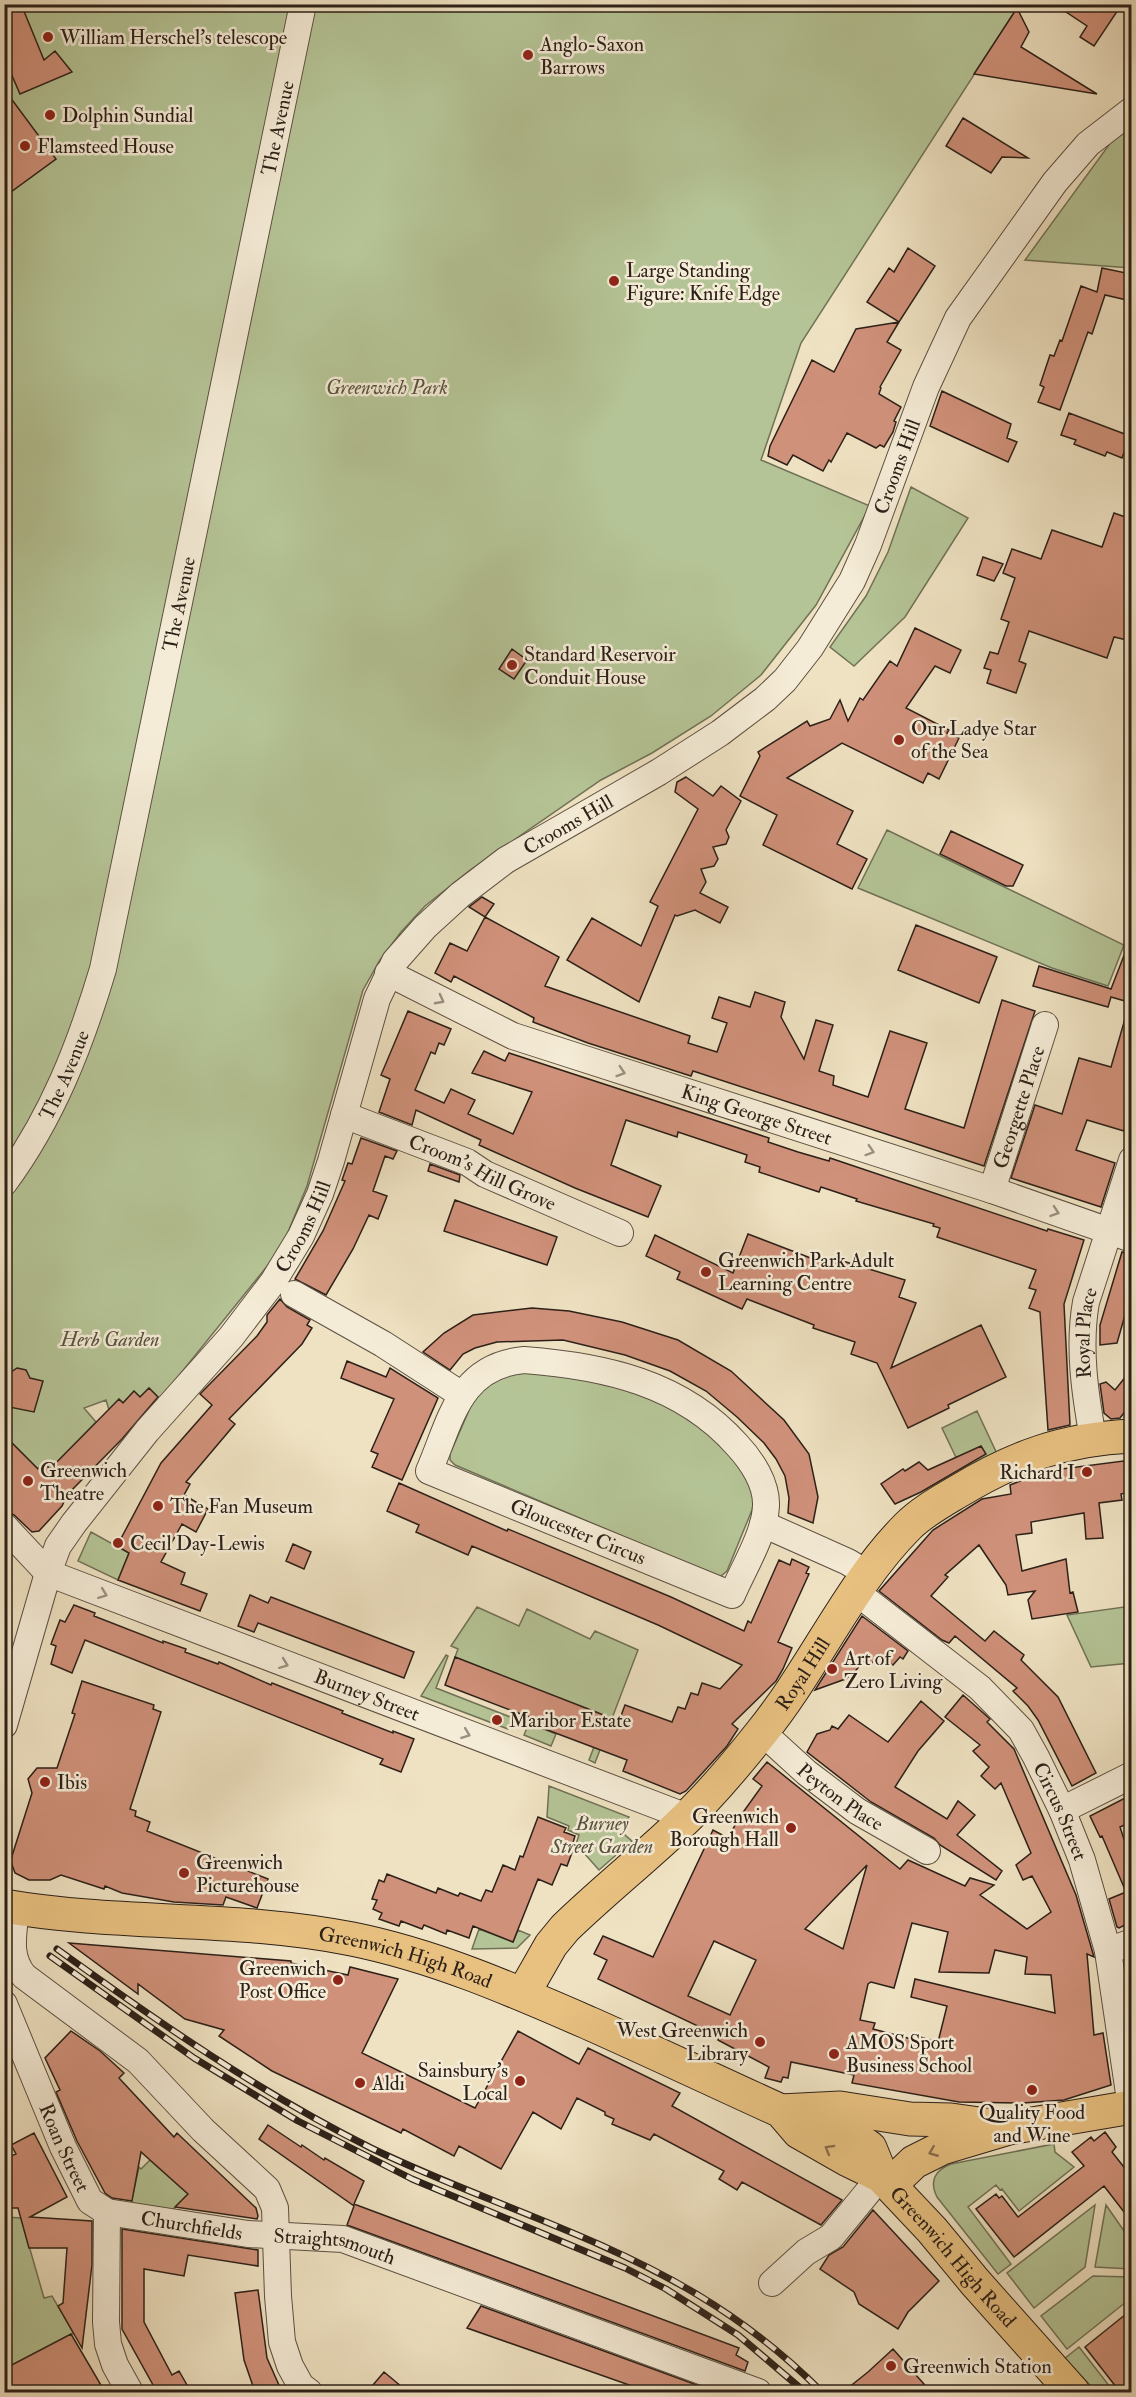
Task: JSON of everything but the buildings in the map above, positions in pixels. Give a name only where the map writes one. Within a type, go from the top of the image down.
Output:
[{"type":"main road","name":"Royal Hill","points":[[524,1994],[551,1945],[565,1928],[687,1818],[762,1732],[862,1584],[908,1526],[938,1503],[986,1474],[1011,1463],[1046,1450],[1093,1438],[1131,1436]]},
{"type":"main road","name":"Greenwich High Road","points":[[10,1907],[332,1935],[423,1958],[524,1994],[794,2110],[799,2132],[848,2160],[880,2170],[1073,2392]]},
{"type":"main road","points":[[910,2119],[882,2134],[880,2170],[914,2162],[927,2154],[1009,2128],[1131,2107]]},
{"type":"main road","points":[[794,2110],[840,2108],[910,2119],[951,2120],[1009,2128]]},
{"type":"street","name":"The Avenue","points":[[4,1183],[39,1131],[66,1077],[87,1022],[103,969],[303,4]]},
{"type":"street","name":"Crooms Hill","points":[[4,1725],[58,1546],[147,1431],[231,1337],[273,1282],[301,1236],[320,1194],[364,1039],[388,973],[425,927],[460,895],[506,860],[659,772],[720,733],[765,699],[785,680],[810,648],[852,581],[868,545],[926,387],[958,318],[1055,182],[1088,144],[1131,110]]},
{"type":"street","name":"King George Street","points":[[388,973],[513,1036],[992,1190],[1120,1235]]},
{"type":"street","name":"Georgette Place","points":[[992,1190],[1045,1025]]},
{"type":"street","name":"Croom's Hill Grove","points":[[344,1115],[467,1162],[485,1174],[620,1233]]},
{"type":"street","name":"Royal Place","points":[[1093,1438],[1088,1412],[1082,1325],[1086,1302],[1120,1235],[1130,1167]]},
{"type":"street","points":[[294,1294],[383,1344],[462,1395]]},
{"type":"street","name":"Gloucester Circus","points":[[524,1360],[579,1365],[612,1372],[651,1385],[689,1403],[713,1421],[745,1454],[759,1476],[766,1504],[763,1524],[732,1595],[429,1471],[462,1395],[474,1379],[491,1368],[508,1362],[524,1360]]},
{"type":"street","points":[[763,1524],[848,1562],[862,1584]]},
{"type":"street","points":[[4,1526],[48,1573]]},
{"type":"street","name":"Burney Street","points":[[48,1573],[687,1818]]},
{"type":"street","name":"Circus Street","points":[[862,1584],[1005,1711],[1021,1730],[1062,1810],[1082,1860],[1108,1952],[1131,2107]]},
{"type":"street","name":"Peyton Place","points":[[762,1732],[807,1773],[857,1811],[927,1851]]},
{"type":"street","points":[[1062,1810],[1131,1775]]},
{"type":"street","points":[[10,1907],[13,1943],[10,1970]]},
{"type":"street","points":[[1108,1952],[1131,1941]]},
{"type":"street","name":"Straightsmouth","points":[[10,1970],[24,1976],[138,2061],[203,2130],[256,2177],[267,2189],[275,2208],[275,2236],[343,2239],[758,2392]]},
{"type":"street","name":"Roan Street","points":[[4,2004],[63,2147],[90,2201],[107,2212],[106,2322],[108,2344],[115,2365],[130,2392]]},
{"type":"street","points":[[772,2283],[806,2252],[831,2237],[880,2170]]},
{"type":"street","name":"Churchfields","points":[[107,2212],[248,2234],[275,2236]]},
{"type":"street","points":[[275,2236],[282,2342],[290,2366],[302,2386],[309,2392]]},
{"type":"green space","name":"Greenwich Park","points":[[4,5],[1019,5],[801,343],[761,460],[870,506],[816,605],[761,675],[711,716],[652,753],[601,780],[469,871],[425,906],[401,932],[380,960],[363,990],[307,1186],[281,1249],[160,1399],[149,1388],[140,1397],[134,1391],[123,1403],[119,1399],[109,1410],[106,1400],[84,1408],[96,1422],[50,1469],[44,1463],[38,1469],[4,1435]]},
{"type":"green space","points":[[1131,92],[1131,268],[1025,260],[1109,145]]},
{"type":"green space","points":[[911,487],[968,518],[905,617],[854,666],[830,647],[866,596],[888,552]]},
{"type":"green space","points":[[887,830],[1124,945],[1108,986],[1052,968],[858,888]]},
{"type":"green space","points":[[526,1371],[614,1384],[676,1410],[704,1430],[730,1455],[748,1481],[755,1498],[727,1571],[721,1576],[714,1575],[455,1465],[450,1460],[450,1454],[477,1392],[504,1373]]},
{"type":"green space","points":[[977,1411],[998,1456],[963,1472],[942,1428]]},
{"type":"green space","points":[[91,1532],[129,1553],[118,1580],[78,1561]]},
{"type":"green space","points":[[1131,1606],[1131,1663],[1091,1667],[1067,1615]]},
{"type":"green space","points":[[477,1607],[519,1626],[527,1609],[590,1639],[595,1631],[638,1650],[595,1763],[589,1760],[604,1721],[596,1717],[598,1713],[455,1657],[458,1649],[451,1646]]},
{"type":"green space","points":[[446,1655],[448,1656],[436,1688],[513,1718],[508,1729],[421,1696]]},
{"type":"green space","points":[[529,1723],[556,1734],[551,1746],[524,1735]]},
{"type":"green space","name":"Burney Street Garden","points":[[549,1786],[629,1817],[623,1825],[625,1835],[632,1841],[599,1870],[576,1844],[579,1835],[568,1830],[569,1826],[547,1817]]},
{"type":"green space","points":[[479,1929],[513,1942],[518,1930],[530,1935],[517,1948],[472,1949]]},
{"type":"green space","points":[[1054,2144],[1055,2152],[1074,2167],[1019,2211],[1002,2189],[1000,2190],[996,2185],[968,2207],[1011,2264],[998,2274],[937,2197],[934,2186],[935,2177],[941,2169],[951,2164]]},
{"type":"green space","points":[[150,2160],[188,2194],[173,2210],[131,2203],[139,2167],[141,2169]]},
{"type":"green space","points":[[1095,2205],[1085,2267],[1034,2308],[1007,2273]]},
{"type":"green space","points":[[1106,2205],[1131,2241],[1131,2269],[1095,2267]]},
{"type":"green space","points":[[4,2217],[21,2218],[44,2298],[52,2296],[74,2334],[5,2369]]},
{"type":"green space","points":[[1093,2276],[1131,2277],[1131,2298],[1067,2349],[1041,2316]]},
{"type":"green space","points":[[1079,2347],[1114,2392],[1097,2392],[1064,2359]]},
{"type":"railway","points":[[57,1949],[210,2055],[329,2126],[412,2167],[618,2253],[698,2295],[763,2340],[822,2392]]},
{"type":"railway","points":[[50,1956],[194,2058],[298,2121],[412,2179],[625,2268],[666,2289],[738,2335],[805,2392]]},
{"type":"place","name":"William Herschel's telescope","points":[[48,37]]},
{"type":"place","name":"Anglo-Saxon Barrows","points":[[528,55]]},
{"type":"place","name":"Dolphin Sundial","points":[[50,115]]},
{"type":"place","name":"Flamsteed House","points":[[25,146]]},
{"type":"place","name":"Large Standing Figure: Knife Edge","points":[[614,281]]},
{"type":"place","name":"Standard Reservoir Conduit House","points":[[512,665]]},
{"type":"place","name":"Our Ladye Star of the Sea","points":[[899,740]]},
{"type":"place","name":"Greenwich Park Adult Learning Centre","points":[[706,1272]]},
{"type":"place","name":"Richard I","points":[[1087,1472]]},
{"type":"place","name":"Greenwich Theatre","points":[[28,1481]]},
{"type":"place","name":"The Fan Museum","points":[[158,1506]]},
{"type":"place","name":"Cecil Day-Lewis","points":[[118,1543]]},
{"type":"place","name":"Art of Zero Living","points":[[832,1669]]},
{"type":"place","name":"Maribor Estate","points":[[497,1720]]},
{"type":"place","name":"Ibis","points":[[45,1782]]},
{"type":"place","name":"Greenwich Borough Hall","points":[[791,1828]]},
{"type":"place","name":"Greenwich Picturehouse","points":[[184,1873]]},
{"type":"place","name":"Greenwich Post Office","points":[[338,1980]]},
{"type":"place","name":"West Greenwich Library","points":[[760,2042]]},
{"type":"place","name":"AMOS Sport Business School","points":[[834,2054]]},
{"type":"place","name":"Sainsbury's Local","points":[[520,2081]]},
{"type":"place","name":"Aldi","points":[[360,2083]]},
{"type":"place","name":"Quality Food and Wine","points":[[1032,2090]]},
{"type":"place","name":"Greenwich Station","points":[[891,2366]]},
{"type":"park label","name":"Herb Garden","points":[[110,1339]]}]
